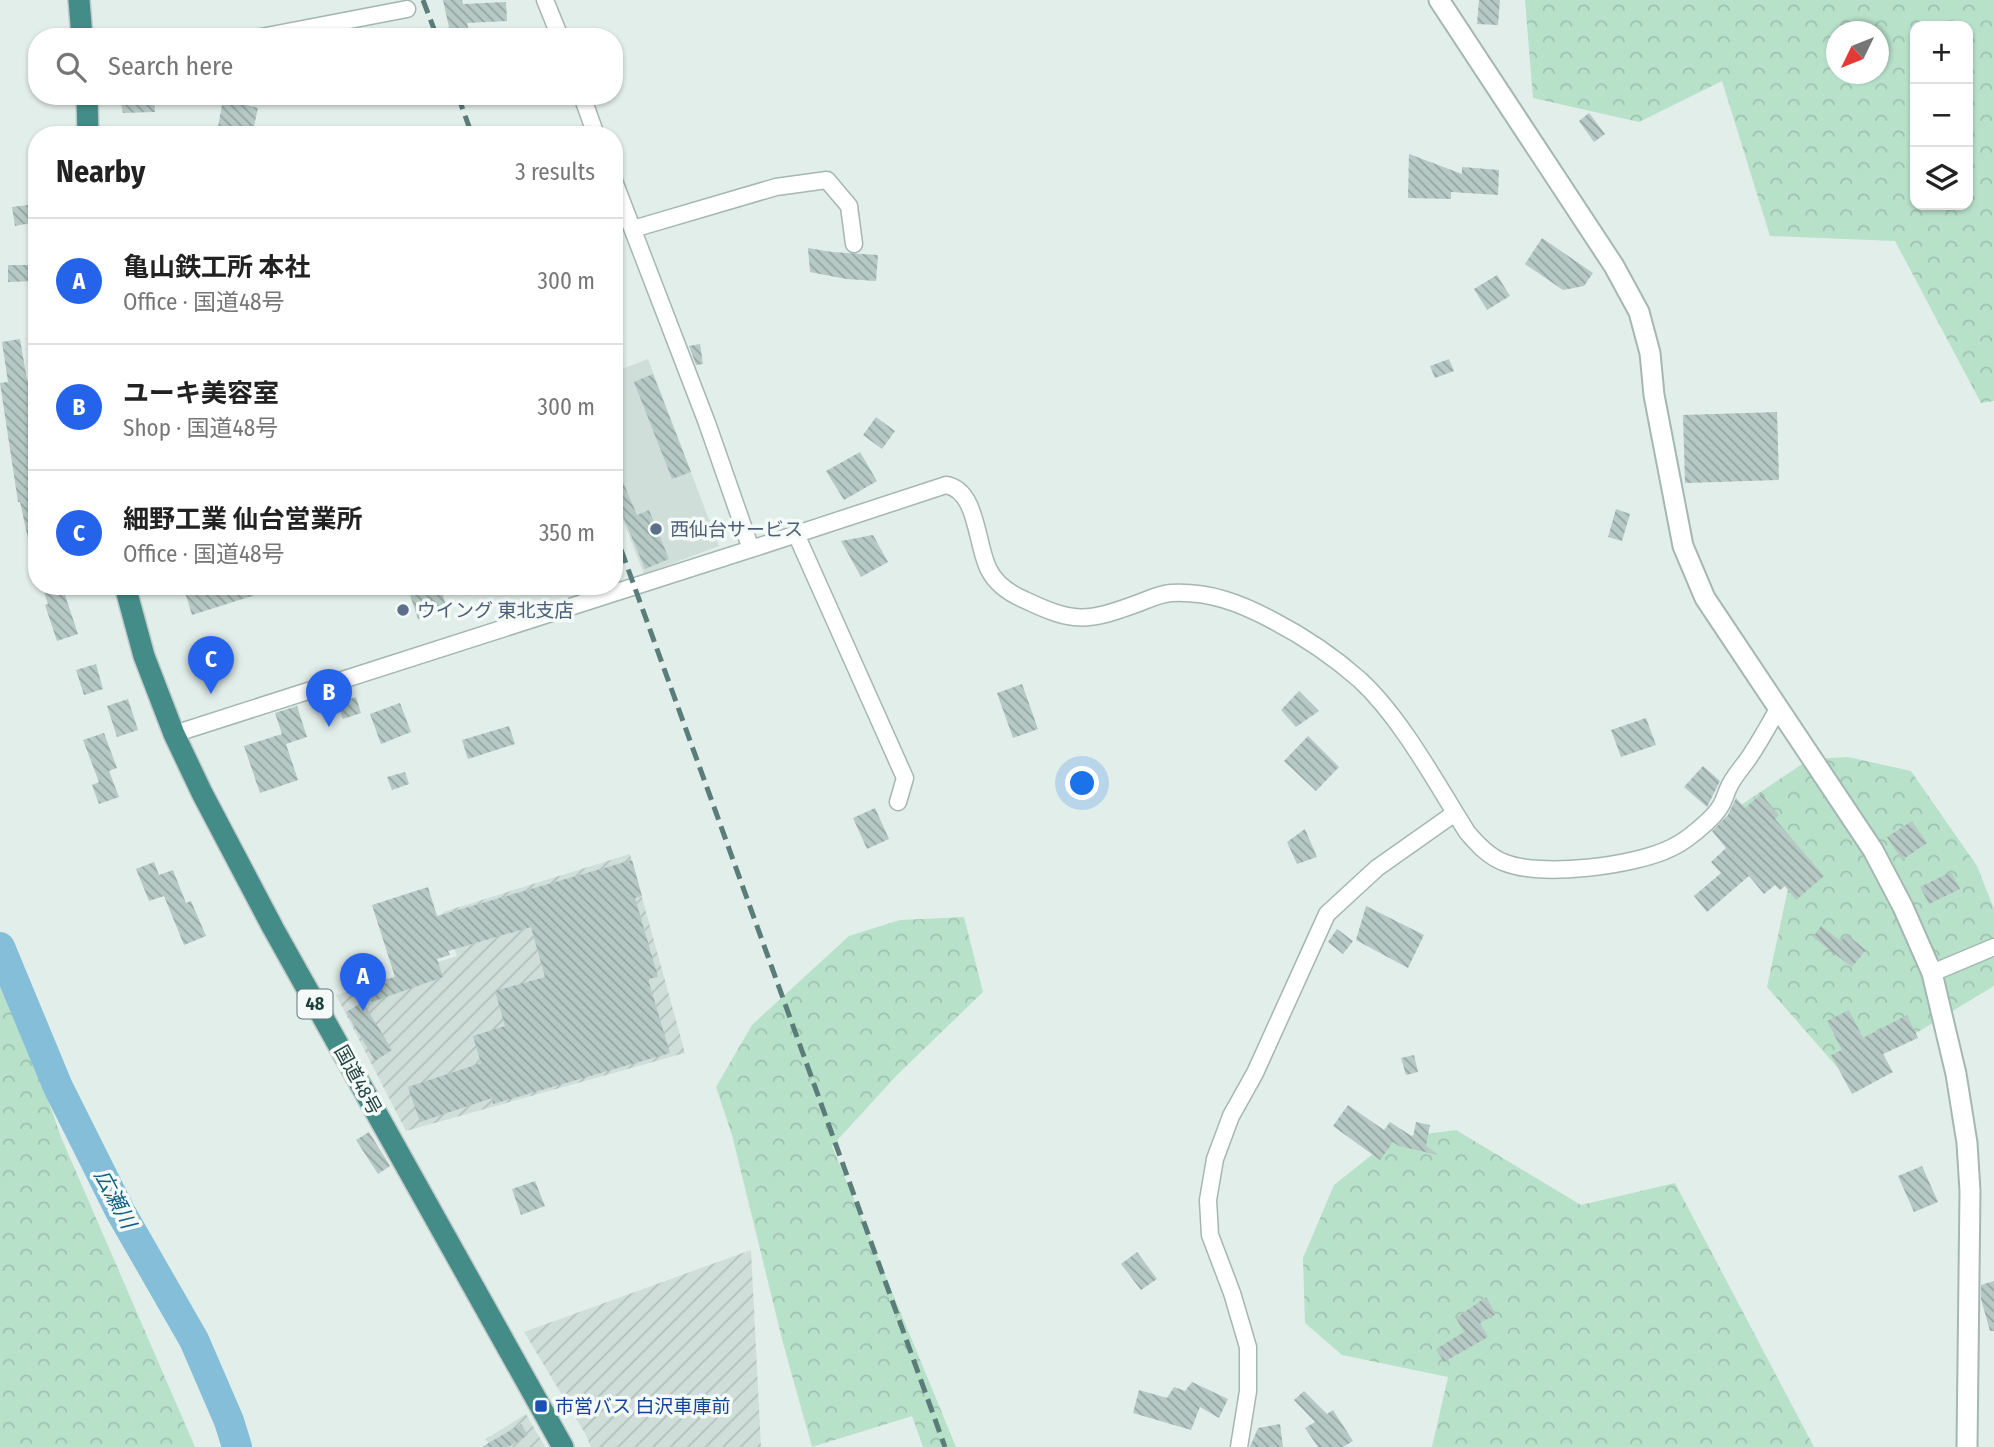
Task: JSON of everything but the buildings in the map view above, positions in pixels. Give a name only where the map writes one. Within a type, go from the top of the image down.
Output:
[{"type":"highway","points":[[79,0],[81,28]]},
{"type":"highway","points":[[87,105],[88,126]]},
{"type":"highway","name":"国道48号","points":[[127,595],[144,656],[174,734],[202,793],[273,928],[563,1447]]},
{"type":"street","points":[[545,0],[556,28]]},
{"type":"street","points":[[1439,0],[1607,256],[1639,312],[1650,353],[1654,395],[1683,546],[1705,598],[1873,850],[1903,907],[1932,973],[1956,1074],[1967,1143],[1970,1191],[1967,1447]]},
{"type":"street","points":[[308,28],[407,9]]},
{"type":"street","points":[[585,105],[593,126]]},
{"type":"street","points":[[633,229],[776,187],[827,180],[849,206],[855,244]]},
{"type":"street","points":[[623,204],[707,423],[751,550]]},
{"type":"street","points":[[623,591],[940,486],[954,486],[963,494],[969,505],[989,571],[1011,592],[1048,610],[1082,619],[1101,617],[1164,594],[1189,593],[1223,597],[1246,606],[1307,640],[1361,681],[1396,722],[1479,846],[1494,858],[1518,866],[1552,869],[1624,862],[1655,855],[1684,841],[1725,802],[1728,788],[1753,753],[1779,707]]},
{"type":"street","points":[[796,534],[905,778],[898,802]]},
{"type":"street","points":[[174,734],[610,595]]},
{"type":"street","points":[[1239,1447],[1248,1391],[1248,1347],[1232,1293],[1210,1235],[1208,1200],[1215,1159],[1231,1116],[1255,1073],[1327,915],[1377,868],[1455,813]]},
{"type":"street","points":[[1932,973],[1994,947]]},
{"type":"shaded area","points":[[648,359],[719,546],[644,574],[623,520],[623,369]]},
{"type":"shaded area","points":[[630,854],[685,1053],[406,1131],[336,995],[457,956],[443,912]]},
{"type":"shaded area","points":[[751,1250],[761,1447],[591,1447],[524,1332]]},
{"type":"shaded area","points":[[526,1414],[545,1447],[491,1447],[486,1439]]},
{"type":"green space","points":[[1525,0],[1994,0],[1994,401],[1981,403],[1895,241],[1770,236],[1722,81],[1639,122],[1533,98]]},
{"type":"green space","points":[[1848,757],[1911,771],[1977,866],[1994,909],[1994,986],[1845,1076],[1767,987],[1789,884],[1741,805],[1810,759]]},
{"type":"green space","points":[[964,917],[983,992],[897,1075],[832,1146],[956,1447],[923,1447],[912,1416],[812,1447],[783,1343],[732,1135],[716,1087],[752,1025],[849,936],[900,920]]},
{"type":"green space","points":[[0,962],[61,1137],[195,1447],[0,1447]]},
{"type":"green space","points":[[1456,1130],[1581,1205],[1675,1183],[1814,1447],[1432,1447],[1448,1377],[1342,1355],[1305,1323],[1303,1258],[1334,1185],[1393,1138]]},
{"type":"waterway","name":"広瀬川","points":[[0,947],[58,1087],[120,1211],[194,1340],[229,1421],[237,1447]]},
{"type":"railway","points":[[423,0],[434,28]]},
{"type":"railway","points":[[461,105],[469,126]]},
{"type":"railway","points":[[623,555],[945,1447]]},
{"type":"place","name":"西仙台サービス","points":[[656,529]]},
{"type":"place","name":"ウイング 東北支店","points":[[403,610]]},
{"type":"place","name":"細野工業 仙台営業所","points":[[211,694]]},
{"type":"place","name":"ユーキ美容室","points":[[329,727]]},
{"type":"place","name":"亀山鉄工所 本社","points":[[363,1011]]},
{"type":"place","name":"市営バス 白沢車庫前","points":[[541,1406]]}]
